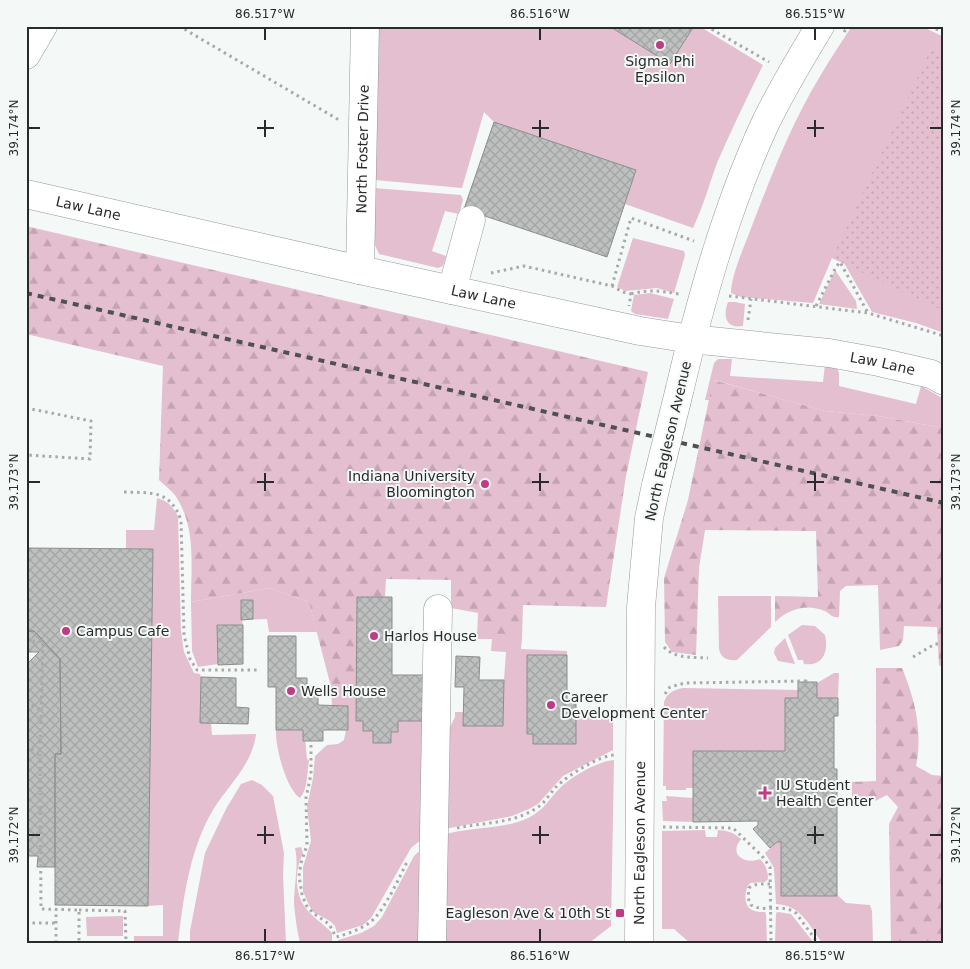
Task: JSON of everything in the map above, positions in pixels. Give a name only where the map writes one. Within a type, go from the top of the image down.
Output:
[{"type":"street","points":[[26,55],[43,26]]},
{"type":"street","name":"North Foster Drive","points":[[360,270],[365,26]]},
{"type":"street","name":"North Eagleson Avenue","points":[[639,943],[641,607],[649,518],[691,339],[731,210],[764,126],[800,60],[831,30]]},
{"type":"street","name":"Law Lane","points":[[26,194],[360,270],[640,330],[691,339],[829,354],[879,362],[931,374],[944,381]]},
{"type":"street","points":[[452,290],[471,220]]},
{"type":"street","points":[[432,943],[438,609]]},
{"type":"path","points":[[179,26],[342,122]]},
{"type":"path","points":[[706,26],[769,62]]},
{"type":"path","points":[[831,30],[848,26]]},
{"type":"path","points":[[930,26],[944,33]]},
{"type":"path","points":[[612,286],[631,218],[694,241]]},
{"type":"path","points":[[816,306],[840,262],[868,313]]},
{"type":"path","points":[[631,294],[645,290],[679,294]]},
{"type":"path","points":[[726,296],[868,313],[944,336]]},
{"type":"path","points":[[26,408],[91,421],[90,459],[26,455]]},
{"type":"path","points":[[124,492],[157,494],[176,506],[181,520],[184,635],[190,659],[197,670],[260,670]]},
{"type":"path","points":[[26,641],[43,641],[40,755],[41,909],[66,907],[78,910],[125,911],[126,943]]},
{"type":"path","points":[[662,644],[666,649],[680,656],[708,658]]},
{"type":"path","points":[[913,657],[935,644],[944,644]]},
{"type":"path","points":[[660,700],[670,687],[685,683],[806,682]]},
{"type":"path","points":[[26,702],[41,710]]},
{"type":"path","points":[[26,745],[40,755]]},
{"type":"path","points":[[659,827],[734,828],[762,856],[770,867],[771,943]]},
{"type":"path","points":[[770,884],[753,885],[749,888],[748,898],[750,905],[754,907],[791,909],[818,943]]},
{"type":"path","points":[[56,909],[56,943]]},
{"type":"path","points":[[78,910],[79,943]]},
{"type":"path","points":[[26,923],[56,923]]},
{"type":"path","points":[[336,937],[336,943]]},
{"type":"green space","points":[[377,26],[609,26],[670,64],[694,26],[699,26],[763,65],[717,163],[693,228],[625,204],[636,170],[494,122],[484,112],[462,188],[375,180]]},
{"type":"green space","points":[[852,26],[921,26],[944,37],[944,333],[916,323],[872,312],[844,263],[832,258],[813,303],[741,297],[731,293],[733,278],[741,253],[790,134],[823,71]]},
{"type":"green space","points":[[932,47],[944,52],[944,311],[832,258]]},
{"type":"green space","points":[[374,188],[461,195],[463,200],[459,214],[445,211],[432,251],[446,256],[443,266],[438,268],[379,254],[374,243]]},
{"type":"green space","points":[[26,226],[648,372],[626,476],[606,607],[523,605],[522,639],[477,639],[478,613],[451,608],[451,580],[386,579],[385,597],[357,598],[357,687],[331,687],[309,602],[270,588],[191,602],[192,563],[188,524],[176,497],[159,480],[163,366],[26,334]]},
{"type":"green space","points":[[633,238],[684,251],[685,255],[674,293],[657,288],[625,291],[617,287]]},
{"type":"green space","points":[[835,270],[856,301],[857,309],[819,304]]},
{"type":"green space","points":[[650,293],[674,299],[668,319],[635,314],[631,311],[634,295]]},
{"type":"green space","points":[[728,302],[745,304],[743,326],[732,325],[727,320]]},
{"type":"green space","points":[[718,359],[732,359],[730,376],[823,382],[825,365],[836,366],[839,373],[839,386],[916,404],[921,386],[944,399],[944,428],[878,416],[825,411],[714,380],[709,400],[705,400],[714,363]]},
{"type":"green space","points":[[713,380],[825,411],[878,416],[944,428],[944,669],[939,665],[937,627],[904,626],[903,640],[899,646],[880,650],[878,585],[846,586],[840,591],[839,617],[818,609],[805,608],[792,611],[775,622],[775,596],[818,597],[816,531],[705,530],[699,568],[696,655],[672,652],[665,642],[664,578],[688,500]]},
{"type":"green space","points":[[157,498],[169,504],[178,516],[181,631],[184,652],[194,673],[200,674],[201,677],[200,723],[211,723],[212,735],[256,734],[249,757],[209,817],[196,847],[185,894],[178,943],[134,943],[134,936],[163,936],[163,905],[148,906],[153,550],[126,549],[126,530],[154,530]]},
{"type":"green space","points":[[270,588],[309,602],[317,632],[269,632],[267,619],[242,620],[243,625],[217,625],[218,664],[198,667],[192,651],[191,602]]},
{"type":"green space","points":[[718,596],[771,596],[771,627],[737,660],[725,658],[721,655],[719,649]]},
{"type":"green space","points":[[802,625],[815,626],[825,635],[825,652],[823,657],[816,663],[804,664],[803,660],[798,660],[788,635]]},
{"type":"green space","points":[[785,638],[795,664],[778,661],[774,653],[775,648]]},
{"type":"green space","points":[[492,639],[522,639],[521,649],[567,651],[567,655],[527,655],[527,734],[533,734],[533,744],[576,744],[576,710],[589,709],[613,716],[613,750],[563,776],[538,804],[529,809],[512,816],[439,830],[447,733],[455,717],[455,712],[463,712],[463,726],[503,726],[506,652],[491,651]]},
{"type":"green space","points":[[876,668],[902,668],[911,692],[918,728],[919,741],[916,766],[932,775],[944,776],[944,943],[891,943],[889,824],[898,807],[887,795],[875,801],[852,801],[852,782],[876,781]]},
{"type":"green space","points":[[834,673],[839,673],[838,698],[817,698],[817,683]]},
{"type":"green space","points":[[331,687],[357,687],[363,731],[373,731],[391,742],[391,732],[398,721],[426,721],[428,834],[411,848],[371,918],[363,925],[337,933],[335,926],[330,921],[313,912],[303,891],[303,867],[311,841],[307,807],[315,756],[327,745],[338,744],[344,740],[346,730],[348,730],[348,706],[332,705]]},
{"type":"green space","points":[[683,688],[798,690],[798,698],[785,699],[785,751],[693,788],[666,790],[666,786],[663,786],[664,702],[671,692]]},
{"type":"green space","points":[[276,730],[303,730],[307,759],[309,760],[306,785],[300,798],[290,786],[282,767],[277,746]]},
{"type":"green space","points":[[614,760],[611,926],[589,943],[439,943],[440,836],[462,831],[497,827],[530,817],[543,807],[571,779],[593,766]]},
{"type":"green space","points":[[252,780],[262,785],[273,796],[284,853],[286,943],[190,943],[190,931],[205,853],[226,809],[241,784]]},
{"type":"green space","points":[[666,796],[693,798],[693,822],[663,821],[662,801],[667,801]]},
{"type":"green space","points":[[705,830],[706,837],[717,837],[718,830],[728,831],[735,835],[741,839],[737,845],[737,854],[744,860],[754,861],[760,859],[765,866],[768,879],[765,882],[750,883],[745,897],[749,908],[765,912],[766,914],[767,943],[690,943],[674,929],[662,929],[662,831]]},
{"type":"green space","points":[[777,842],[781,842],[846,903],[870,905],[872,911],[873,943],[822,943],[804,917],[792,908],[776,904],[774,868],[765,853]]},
{"type":"green space","points":[[428,843],[424,943],[338,943],[338,940],[361,933],[374,926],[382,917],[414,856]]},
{"type":"green space","points":[[301,847],[303,853],[297,876],[300,899],[309,912],[332,933],[332,943],[300,943],[294,903],[295,848]]},
{"type":"green space","points":[[776,913],[791,914],[814,943],[775,943]]},
{"type":"green space","points":[[123,916],[123,936],[87,936],[86,917]]},
{"type":"building","name":"Sigma Phi Epsilon","points":[[609,26],[694,26],[670,64]]},
{"type":"building","points":[[494,122],[636,170],[607,257],[464,209]]},
{"type":"building","points":[[26,548],[153,549],[148,906],[55,905],[55,754],[61,754],[60,659],[34,631],[26,631]]},
{"type":"building","name":"Harlos House","points":[[357,597],[392,597],[392,675],[426,675],[426,721],[398,721],[398,732],[391,732],[391,743],[373,743],[373,731],[363,731],[363,721],[356,721]]},
{"type":"building","points":[[241,600],[253,600],[253,619],[241,620]]},
{"type":"building","points":[[217,625],[243,625],[243,664],[218,665]]},
{"type":"building","points":[[26,631],[34,631],[60,659],[61,754],[55,754],[55,867],[37,867],[38,856],[26,856],[26,665],[39,652],[26,652]]},
{"type":"building","name":"Wells House","points":[[268,636],[296,636],[296,678],[307,678],[307,695],[318,695],[318,705],[348,706],[348,730],[323,730],[323,741],[303,741],[303,730],[276,730],[276,687],[268,687]]},
{"type":"building","name":"Career Development Center","points":[[527,655],[567,655],[567,699],[576,699],[576,744],[533,744],[533,734],[527,734]]},
{"type":"building","points":[[456,656],[480,657],[479,680],[504,680],[503,726],[463,726],[464,687],[455,687]]},
{"type":"building","points":[[201,677],[236,678],[236,707],[249,708],[248,724],[200,723]]},
{"type":"building","name":"IU Student Health Center","points":[[798,682],[817,682],[817,698],[838,698],[838,716],[834,716],[834,769],[837,769],[837,896],[781,896],[781,842],[777,842],[770,848],[753,829],[758,825],[758,821],[693,822],[693,751],[785,751],[785,698],[798,698]]},
{"type":"railway","points":[[26,293],[944,503]]},
{"type":"place","name":"Sigma Phi Epsilon","points":[[660,45]]},
{"type":"place","name":"Indiana University Bloomington","points":[[485,484]]},
{"type":"place","name":"Campus Cafe","points":[[66,631]]},
{"type":"place","name":"Harlos House","points":[[374,636]]},
{"type":"place","name":"Wells House","points":[[291,691]]},
{"type":"place","name":"Career Development Center","points":[[551,705]]},
{"type":"place","name":"IU Student Health Center","points":[[765,793]]},
{"type":"place","name":"Eagleson Ave & 10th St","points":[[620,913]]}]
